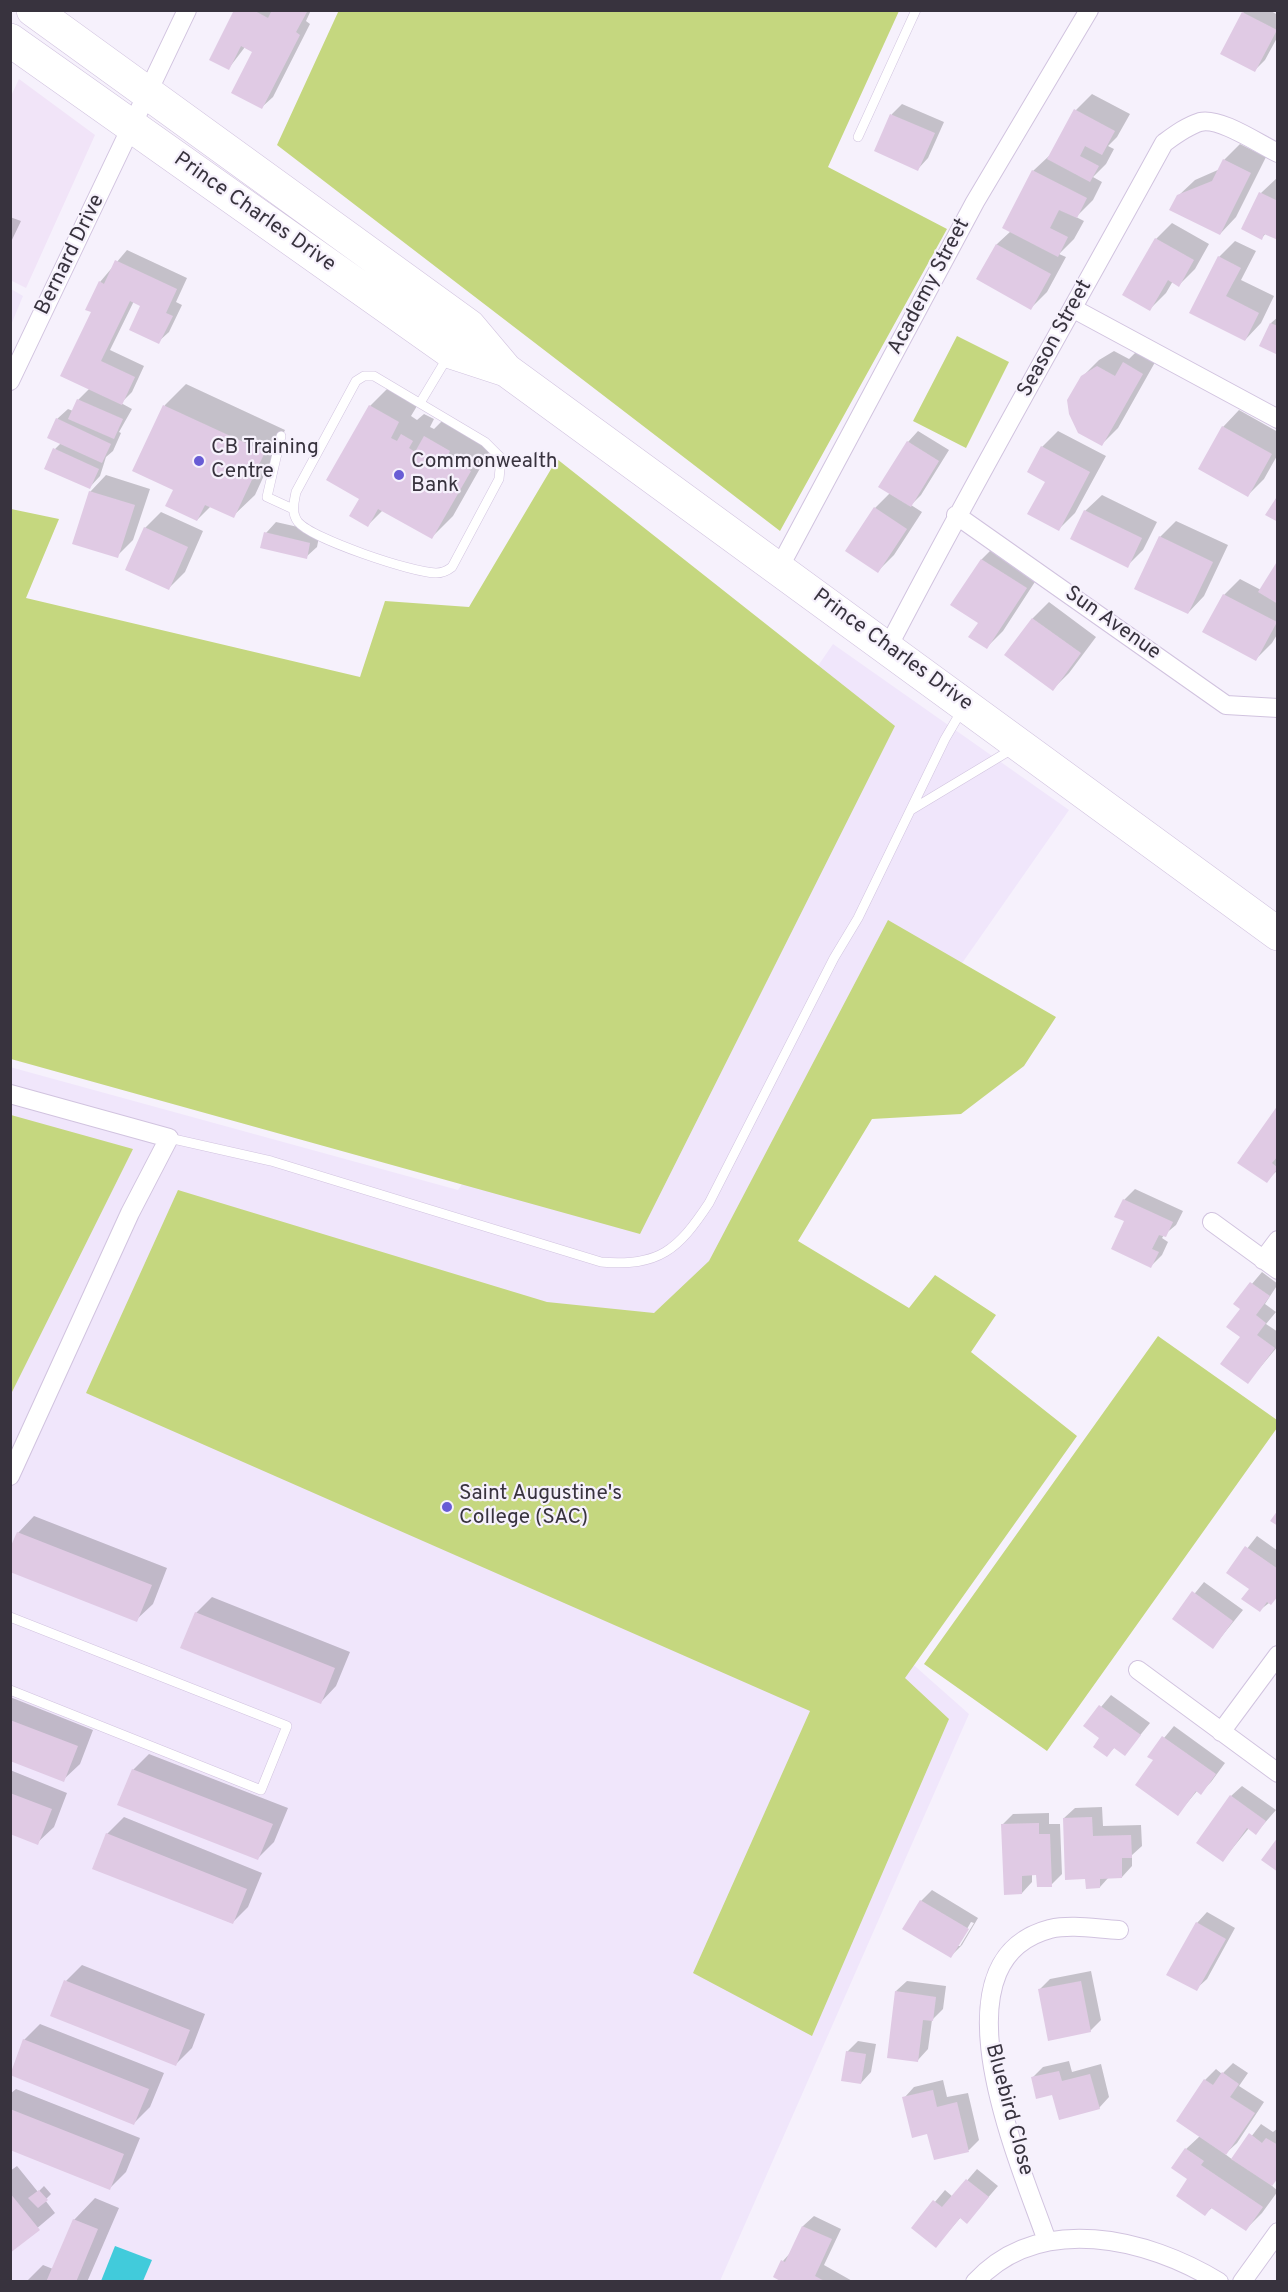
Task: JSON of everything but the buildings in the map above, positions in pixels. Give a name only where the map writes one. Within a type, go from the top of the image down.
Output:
[{"type":"highway","name":"Prince Charles Drive","points":[[33,10],[149,94],[460,339]]},
{"type":"highway","name":"Prince Charles Drive","points":[[10,40],[133,128],[506,370],[1278,933]]},
{"type":"street","name":"Bernard Drive","points":[[10,381],[133,128],[187,10]]},
{"type":"street","name":"Academy Street","points":[[779,568],[975,202],[1089,10]]},
{"type":"street","name":"Season Street","points":[[888,647],[956,515],[1074,309],[1164,143],[1184,129],[1202,122],[1220,124],[1278,153]]},
{"type":"street","points":[[1074,309],[1278,419]]},
{"type":"street","name":"Sun Avenue","points":[[956,515],[1226,705],[1278,708]]},
{"type":"street","points":[[10,1094],[170,1138],[130,1213],[10,1476]]},
{"type":"street","points":[[1212,1222],[1270,1265],[1278,1240]]},
{"type":"street","points":[[1221,1732],[1278,1655]]},
{"type":"street","points":[[1138,1670],[1278,1773]]},
{"type":"street","name":"Bluebird Close","points":[[1047,2241],[1015,2148],[994,2077],[987,2022],[991,1993],[998,1971],[1014,1951],[1042,1932],[1071,1927],[1119,1930]]},
{"type":"street","points":[[1242,2282],[1278,2232]]},
{"type":"street","points":[[975,2282],[997,2261],[1012,2253],[1047,2241],[1082,2239],[1139,2246],[1184,2262],[1219,2282]]},
{"type":"lane","points":[[858,137],[916,10]]},
{"type":"lane","points":[[420,403],[460,339]]},
{"type":"lane","points":[[374,376],[420,403],[485,442],[501,458],[499,479],[452,567],[443,573],[417,571],[312,534],[297,521],[293,509],[296,492],[360,378],[374,376]]},
{"type":"lane","points":[[280,436],[267,497],[293,509]]},
{"type":"lane","points":[[170,1138],[271,1161],[580,1257],[628,1264],[654,1259],[675,1246],[694,1226],[710,1203],[834,958],[858,918],[945,739],[965,705]]},
{"type":"lane","points":[[911,810],[1020,745]]},
{"type":"lane","points":[[10,1617],[287,1726],[261,1790],[10,1690]]},
{"type":"shaded area","points":[[19,79],[95,135],[26,288],[10,280],[10,98]]},
{"type":"shaded area","points":[[11,289],[23,296],[11,325]]},
{"type":"shaded area","name":"Saint Augustine's College (SAC)","points":[[833,644],[1069,810],[722,1307],[829,1590],[969,1714],[720,2281],[11,2281],[10,1067],[458,1190]]},
{"type":"green space","points":[[339,10],[899,11],[828,167],[947,229],[780,531],[277,145]]},
{"type":"green space","points":[[957,336],[1009,362],[966,448],[913,421]]},
{"type":"green space","points":[[557,459],[895,726],[640,1234],[11,1059],[11,509],[59,519],[26,598],[360,677],[385,601],[469,607]]},
{"type":"green space","points":[[888,920],[1056,1017],[1024,1066],[961,1114],[872,1119],[798,1241],[909,1308],[935,1275],[996,1315],[971,1352],[1077,1436],[905,1678],[949,1719],[812,2036],[693,1973],[810,1711],[86,1393],[178,1190],[547,1302],[654,1313],[709,1261]]},
{"type":"green space","points":[[10,1115],[133,1149],[11,1394]]},
{"type":"green space","points":[[1158,1336],[1277,1420],[1277,1428],[1047,1751],[924,1664]]},
{"type":"water","points":[[115,2246],[152,2260],[143,2281],[101,2281]]},
{"type":"place","name":"CB Training Centre","points":[[199,461]]},
{"type":"place","name":"Commonwealth Bank","points":[[399,475]]},
{"type":"place","name":"Saint Augustine's College (SAC)","points":[[447,1507]]}]
